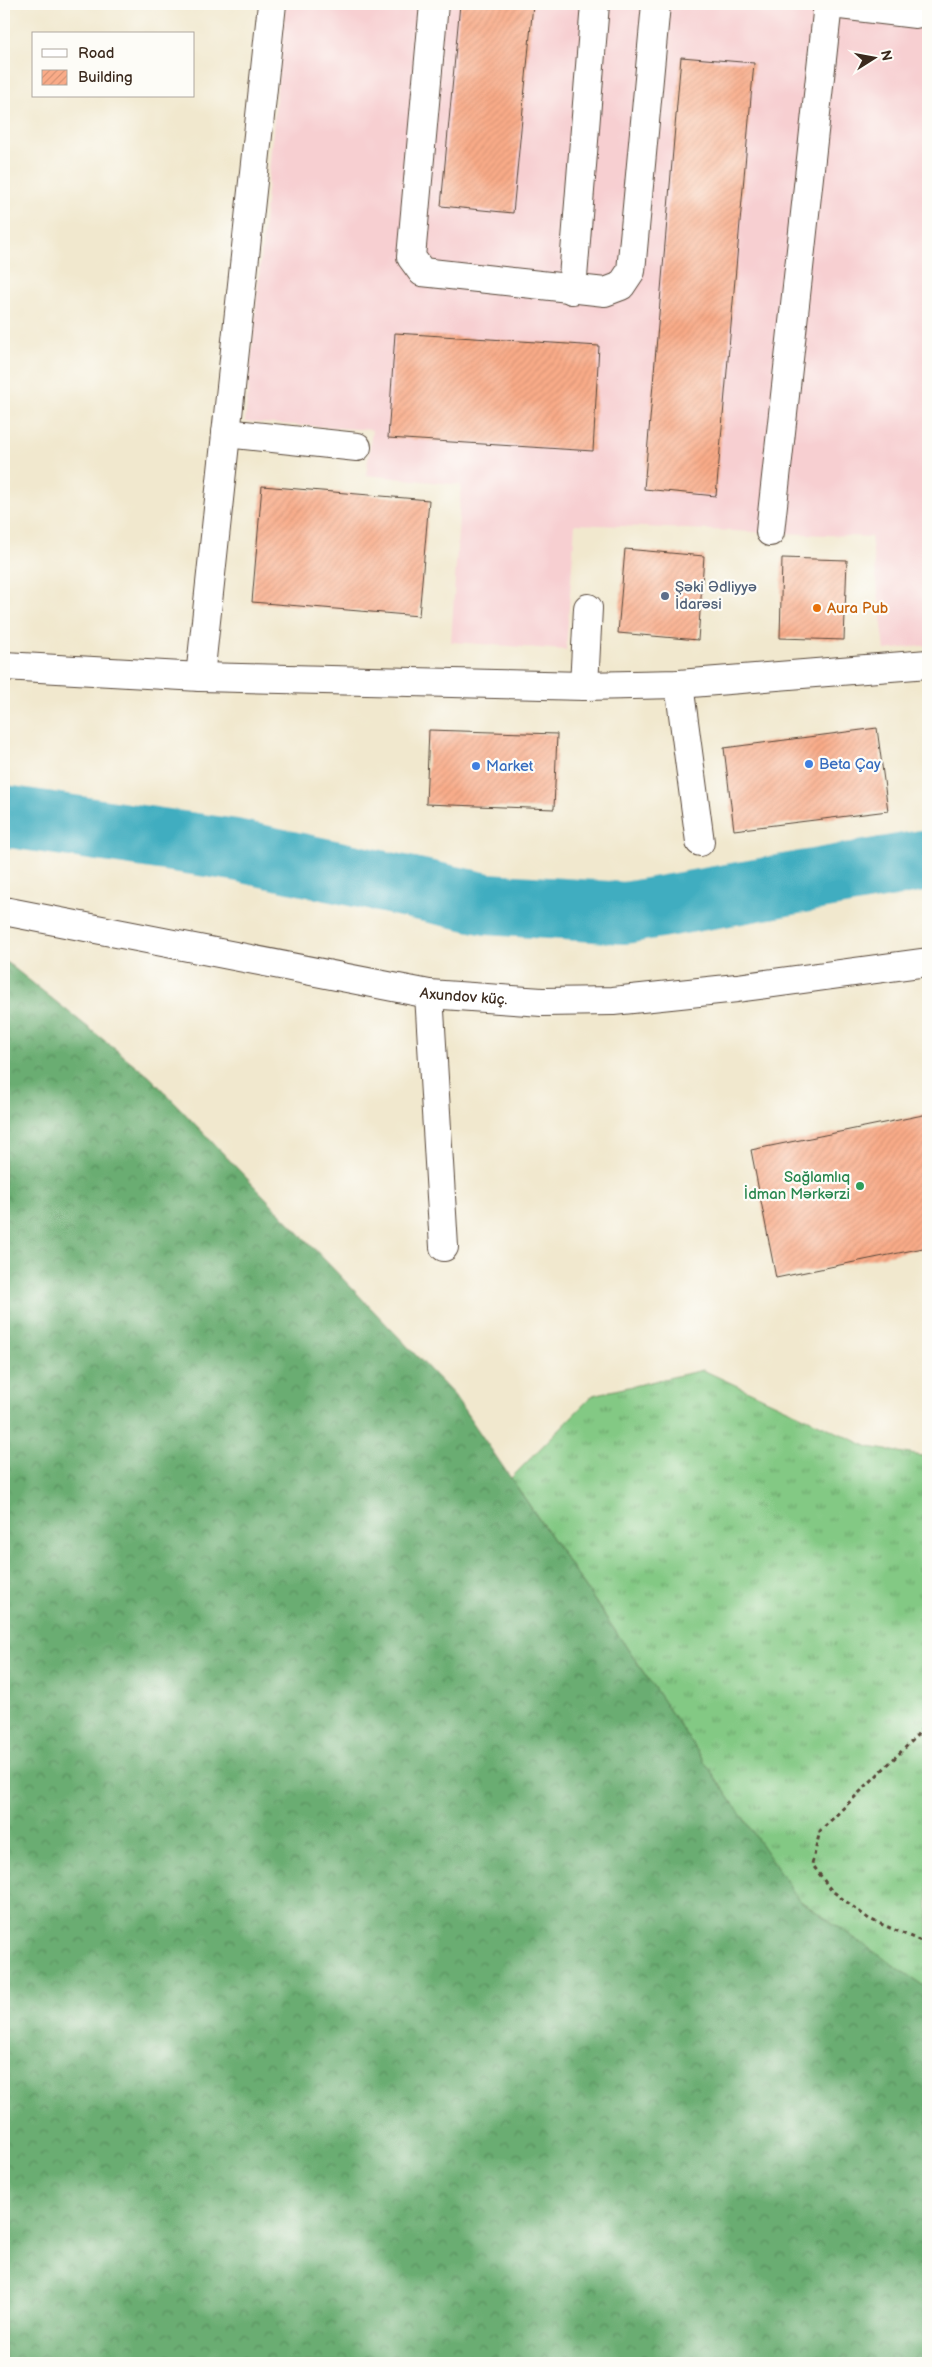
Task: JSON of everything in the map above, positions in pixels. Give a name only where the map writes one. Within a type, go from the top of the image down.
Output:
[{"type":"street","points":[[200,677],[272,4]]},
{"type":"street","points":[[434,4],[411,257],[422,272],[572,290],[605,292],[621,286],[631,271],[656,4]]},
{"type":"street","points":[[572,290],[595,4]]},
{"type":"street","points":[[770,532],[828,4]]},
{"type":"street","points":[[832,4],[916,14]]},
{"type":"street","points":[[226,433],[356,447]]},
{"type":"street","points":[[584,686],[588,608]]},
{"type":"street","points":[[4,666],[200,677],[584,686],[679,684],[928,664]]},
{"type":"street","points":[[679,684],[700,842]]},
{"type":"street","name":"Axundov küç.","points":[[4,911],[429,994],[542,1002],[613,1001],[737,988],[928,962]]},
{"type":"street","points":[[429,994],[444,1246]]},
{"type":"path","points":[[928,1721],[913,1740],[820,1831],[812,1864],[831,1890],[869,1919],[928,1944]]},
{"type":"shaded area","points":[[285,4],[928,4],[928,645],[885,650],[871,537],[575,524],[566,650],[451,642],[461,485],[366,475],[372,430],[245,422]]},
{"type":"green space","points":[[4,960],[150,1077],[454,1395],[799,1900],[928,1989],[928,2363],[4,2363]]},
{"type":"green space","points":[[703,1370],[869,1447],[928,1457],[928,1989],[799,1900],[511,1478],[593,1395]]},
{"type":"building","points":[[460,4],[533,4],[513,213],[441,206]]},
{"type":"building","points":[[681,57],[754,63],[716,496],[644,489]]},
{"type":"building","points":[[395,333],[599,346],[593,451],[388,438]]},
{"type":"building","points":[[262,486],[429,500],[419,616],[252,602]]},
{"type":"building","points":[[625,549],[704,556],[698,640],[618,633]]},
{"type":"building","points":[[782,558],[847,560],[844,640],[780,638]]},
{"type":"building","points":[[877,728],[888,811],[734,830],[724,748]]},
{"type":"building","points":[[429,730],[557,734],[554,809],[426,804]]},
{"type":"building","points":[[928,1114],[928,1247],[776,1278],[751,1150]]},
{"type":"waterway","points":[[4,816],[235,850],[487,904],[625,913],[928,860]]},
{"type":"place","name":"Şəki Ədliyyə İdarəsi","points":[[665,596]]},
{"type":"place","name":"Aura Pub","points":[[817,608]]},
{"type":"place","name":"Beta Çay","points":[[809,764]]},
{"type":"place","name":"Market","points":[[476,766]]},
{"type":"place","name":"Sağlamlıq İdman Mərkərzi","points":[[860,1186]]}]
